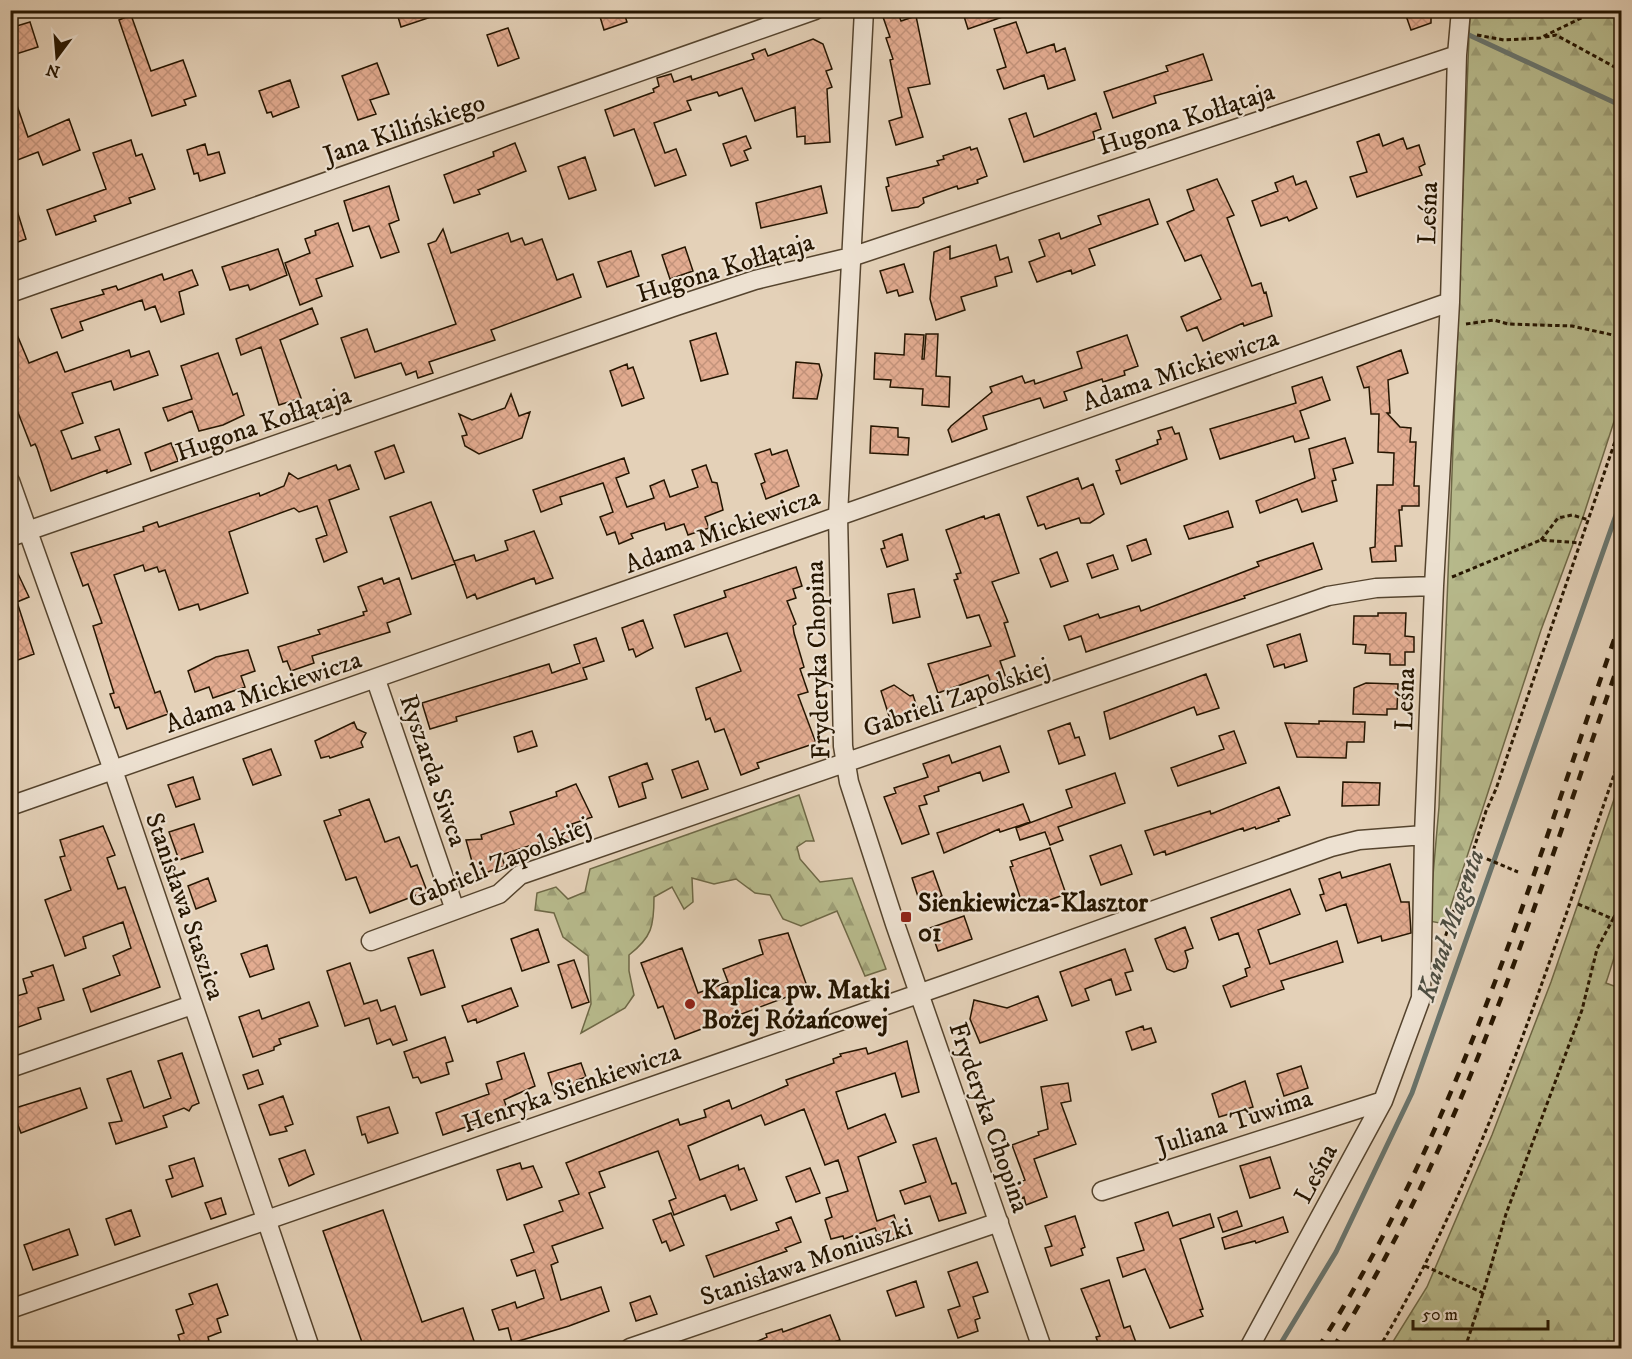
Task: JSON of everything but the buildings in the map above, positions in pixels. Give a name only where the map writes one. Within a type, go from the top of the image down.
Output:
[{"type":"street","name":"Jana Kilińskiego","points":[[10,293],[815,10]]},
{"type":"street","name":"Fryderyka Chopina","points":[[864,10],[838,515],[845,762],[895,924],[1042,1348]]},
{"type":"street","name":"Leśna","points":[[1249,1348],[1383,1101],[1422,998],[1424,835],[1434,586],[1450,302],[1457,55],[1461,10]]},
{"type":"street","name":"Hugona Kołłątaja","points":[[10,537],[29,533],[676,306],[755,280],[851,257],[1457,55]]},
{"type":"street","name":"Adama Mickiewicza","points":[[10,806],[376,680],[838,515],[1450,302]]},
{"type":"street","name":"Stanisława Staszica","points":[[10,481],[113,770],[310,1348]]},
{"type":"street","name":"Gabrieli Zapolskiej","points":[[371,941],[499,894],[520,875],[1328,596],[1376,588],[1434,586]]},
{"type":"street","name":"Ryszarda Siwca","points":[[376,680],[455,910]]},
{"type":"street","name":"Henryka Sienkiewicza","points":[[10,1309],[920,993],[1331,847],[1359,840],[1424,835]]},
{"type":"street","points":[[10,1068],[192,1005]]},
{"type":"street","name":"Juliana Tuwima","points":[[1102,1191],[1383,1101]]},
{"type":"street","name":"Stanisława Moniuszki","points":[[630,1348],[999,1222]]},
{"type":"path","points":[[1540,38],[1598,10]]},
{"type":"path","points":[[1459,32],[1504,40],[1556,35],[1622,71]]},
{"type":"path","points":[[1448,328],[1494,320],[1508,324],[1572,327],[1622,337]]},
{"type":"path","points":[[1440,952],[1472,853],[1622,421]]},
{"type":"path","points":[[1541,540],[1558,518],[1572,515],[1589,520]]},
{"type":"path","points":[[1434,586],[1464,570],[1541,540],[1581,543]]},
{"type":"path","points":[[1379,1348],[1425,1266],[1453,1209],[1508,1077],[1622,752]]},
{"type":"path","points":[[1472,853],[1518,872]]},
{"type":"path","points":[[1465,1348],[1506,1214],[1582,1010],[1597,949],[1622,902]]},
{"type":"path","points":[[1578,904],[1613,919]]},
{"type":"path","points":[[1425,1266],[1483,1293]]},
{"type":"green space","points":[[1470,11],[1621,11],[1621,400],[1583,517],[1541,630],[1445,924],[1429,921],[1439,807]]},
{"type":"green space","points":[[1621,779],[1621,936],[1606,983],[1622,989],[1621,1348],[1389,1348],[1427,1287],[1492,1135],[1551,982]]},
{"type":"green space","points":[[799,795],[814,841],[806,841],[797,847],[800,859],[820,882],[852,878],[886,969],[865,976],[837,911],[801,926],[783,919],[770,895],[755,893],[736,879],[714,884],[692,878],[693,902],[684,909],[672,887],[654,897],[650,930],[643,942],[629,955],[629,971],[634,995],[625,1008],[581,1033],[591,1004],[588,956],[563,937],[554,913],[535,910],[537,893],[556,887],[568,899],[585,892],[590,869]]},
{"type":"waterway","points":[[1469,35],[1622,106]]},
{"type":"waterway","name":"Kanał Magenta","points":[[1278,1348],[1336,1252],[1412,1093],[1622,498]]},
{"type":"railway","points":[[1318,1348],[1369,1263],[1414,1175],[1454,1084],[1525,899],[1622,617]]},
{"type":"railway","points":[[1333,1348],[1380,1266],[1423,1183],[1461,1097],[1497,1010],[1622,654]]},
{"type":"place","name":"Sienkiewicza-Klasztor 01","points":[[906,917]]},
{"type":"place","name":"Kaplica pw. Matki Bożej Różańcowej","points":[[690,1004]]}]
